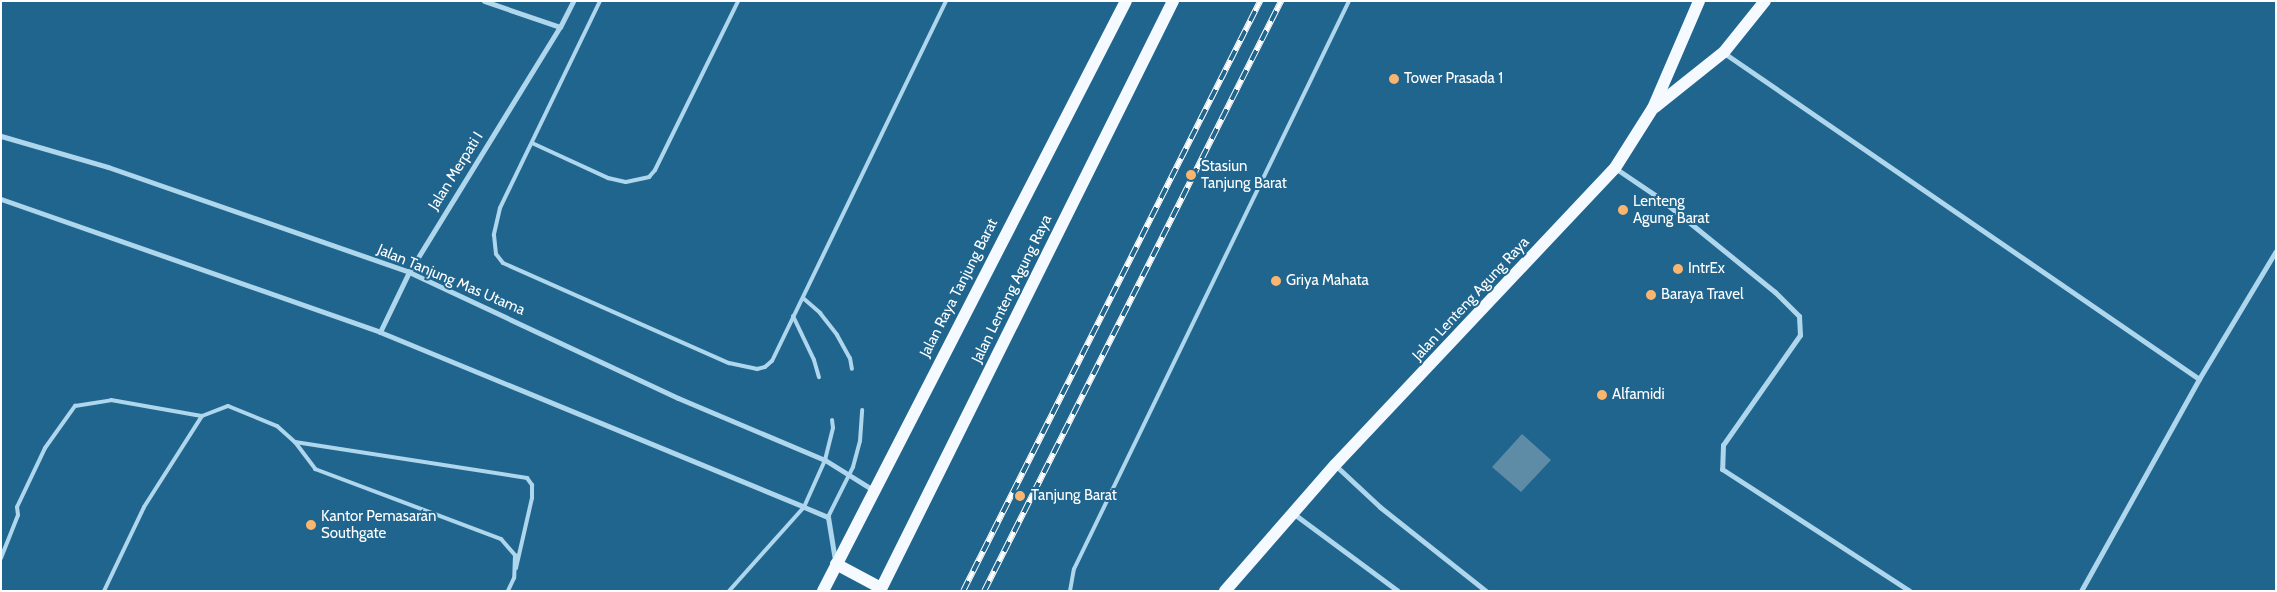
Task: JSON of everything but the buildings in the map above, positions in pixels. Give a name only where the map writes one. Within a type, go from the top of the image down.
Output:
[{"type":"main road","name":"Jalan Raya Tanjung Barat","points":[[823,591],[873,490],[1126,1]]},
{"type":"main road","name":"Jalan Lenteng Agung Raya","points":[[880,589],[1173,1]]},
{"type":"main road","name":"Jalan Lenteng Agung Raya","points":[[1225,591],[1335,465],[1615,168],[1653,108],[1700,1]]},
{"type":"main road","points":[[1653,108],[1724,52],[1765,1]]},
{"type":"main road","points":[[836,564],[880,589]]},
{"type":"street","points":[[484,1],[560,27]]},
{"type":"street","name":"Jalan Merpati I","points":[[380,332],[409,272],[560,27],[573,1]]},
{"type":"street","points":[[1724,52],[2199,379]]},
{"type":"street","name":"Jalan Tanjung Mas Utama","points":[[1,136],[108,167],[409,272],[678,398],[825,460],[873,490]]},
{"type":"street","points":[[1615,168],[1658,197],[1761,280],[1791,306],[1799,316],[1800,335],[1724,445],[1722,468],[1910,591]]},
{"type":"street","points":[[1,199],[74,223],[380,332],[828,517],[836,564]]},
{"type":"street","points":[[2081,591],[2199,379],[2276,251]]},
{"type":"street","points":[[1335,465],[1380,507],[1486,591]]},
{"type":"street","points":[[1294,514],[1398,591]]},
{"type":"lane","points":[[600,1],[500,208],[494,234],[496,254],[503,263],[729,363],[748,368],[765,367],[772,361],[946,1]]},
{"type":"lane","points":[[532,143],[608,178],[626,182],[649,177],[655,170],[738,1]]},
{"type":"lane","points":[[1070,591],[1074,570],[1349,1]]},
{"type":"lane","points":[[803,298],[820,313],[838,335],[850,358],[852,369]]},
{"type":"lane","points":[[793,316],[814,360],[819,377]]},
{"type":"lane","points":[[1,558],[18,515],[16,507],[45,448],[75,406],[111,400],[202,416],[228,406],[277,426],[295,442],[315,470],[501,539],[515,555],[514,578]]},
{"type":"lane","points":[[828,517],[849,476],[858,447],[862,410]]},
{"type":"lane","points":[[104,591],[144,507],[202,416]]},
{"type":"lane","points":[[729,591],[804,507],[825,460],[833,428],[832,420]]},
{"type":"lane","points":[[295,442],[527,478],[532,485],[532,498],[514,578],[508,591]]},
{"type":"water","points":[[1522,434],[1551,460],[1521,492],[1492,467]]},
{"type":"railway","points":[[963,591],[1260,1]]},
{"type":"railway","points":[[984,591],[1281,1]]},
{"type":"place","name":"Tower Prasada 1","points":[[1394,79]]},
{"type":"place","name":"Stasiun Tanjung Barat","points":[[1191,175]]},
{"type":"place","name":"Lenteng Agung Barat","points":[[1623,210]]},
{"type":"place","name":"IntrEx","points":[[1678,269]]},
{"type":"place","name":"Griya Mahata","points":[[1276,281]]},
{"type":"place","name":"Baraya Travel","points":[[1651,295]]},
{"type":"place","name":"Alfamidi","points":[[1602,395]]},
{"type":"place","name":"Tanjung Barat","points":[[1020,496]]},
{"type":"place","name":"Kantor Pemasaran Southgate","points":[[311,525]]}]
